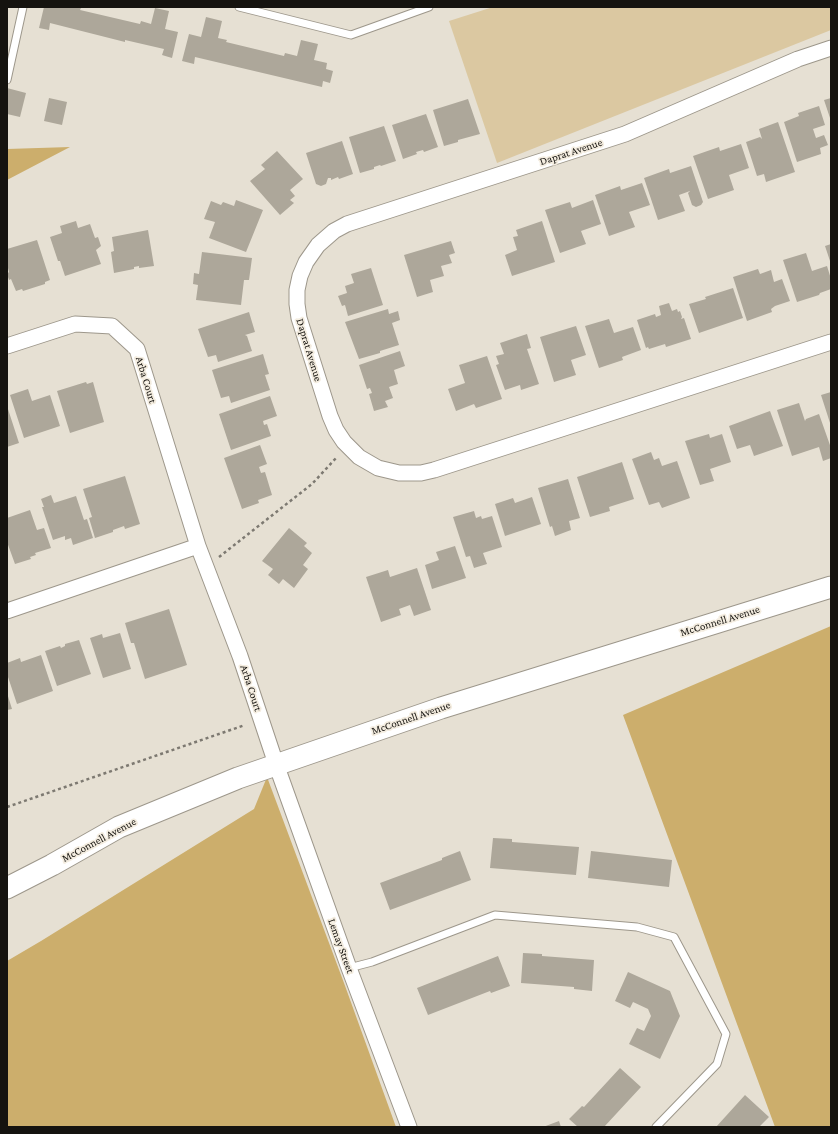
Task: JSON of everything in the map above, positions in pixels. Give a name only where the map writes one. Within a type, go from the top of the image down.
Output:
[{"type":"main road","name":"McConnell Avenue","points":[[7,888],[52,865],[119,827],[276,764],[441,708],[831,587]]},
{"type":"street","name":"Daprat Avenue","points":[[831,48],[798,59],[625,134],[354,222],[334,231],[318,245],[306,262],[300,276],[297,290],[299,318],[330,416],[336,430],[347,445],[359,457],[378,468],[399,473],[420,473],[434,470],[831,342]]},
{"type":"street","name":"Arba Court","points":[[7,346],[75,324],[112,326],[137,349],[198,546],[240,656],[276,764]]},
{"type":"street","points":[[7,611],[198,546]]},
{"type":"street","name":"Lemay Street","points":[[276,764],[349,968],[410,1127]]},
{"type":"lane","points":[[7,80],[23,7]]},
{"type":"lane","points":[[239,7],[262,10],[351,35],[429,7]]},
{"type":"lane","points":[[349,968],[372,962],[495,915],[637,927],[674,937],[726,1034],[717,1064],[656,1127]]},
{"type":"path","points":[[206,568],[312,484],[347,445]]},
{"type":"path","points":[[7,807],[261,720]]},
{"type":"shaded area","points":[[493,7],[831,7],[831,30],[497,163],[449,21]]},
{"type":"shaded area","points":[[70,147],[7,180],[7,149]]},
{"type":"shaded area","points":[[831,626],[831,1127],[775,1127],[623,715]]},
{"type":"shaded area","points":[[267,777],[396,1127],[7,1127],[7,961],[254,809]]},
{"type":"building","points":[[44,7],[76,7],[81,8],[80,10],[140,24],[141,21],[151,24],[155,8],[169,11],[165,29],[178,32],[172,58],[162,55],[164,49],[125,40],[125,42],[50,23],[49,30],[39,28]]},
{"type":"building","points":[[206,17],[222,21],[218,38],[227,40],[226,42],[284,56],[285,53],[297,56],[301,40],[318,44],[314,60],[327,63],[326,69],[333,71],[330,83],[323,81],[322,87],[195,57],[194,64],[182,61],[189,34],[201,37]]},
{"type":"building","points":[[7,88],[26,93],[20,117],[7,114]]},
{"type":"building","points":[[49,98],[67,102],[62,125],[44,121]]},
{"type":"building","points":[[831,98],[831,121],[824,100]]},
{"type":"building","points":[[468,99],[480,134],[458,140],[458,142],[444,146],[433,110]]},
{"type":"building","points":[[819,106],[825,125],[813,129],[816,138],[824,135],[828,145],[820,148],[821,154],[797,162],[784,122],[799,116],[798,113]]},
{"type":"building","points":[[426,114],[438,147],[424,152],[423,150],[416,152],[417,154],[403,159],[392,125]]},
{"type":"building","points":[[778,122],[795,172],[766,182],[764,174],[757,176],[746,142],[760,137],[762,139],[759,129]]},
{"type":"building","points":[[384,126],[396,161],[374,167],[374,169],[360,173],[349,137]]},
{"type":"building","points":[[342,141],[353,174],[339,179],[338,177],[331,180],[331,178],[328,178],[326,184],[321,186],[316,184],[306,153]]},
{"type":"building","points":[[741,144],[749,168],[729,175],[734,190],[708,199],[693,156],[719,147],[720,151]]},
{"type":"building","points":[[277,151],[303,179],[290,190],[295,196],[290,200],[294,203],[280,215],[250,181],[265,169],[261,165]]},
{"type":"building","points":[[691,166],[703,202],[701,205],[696,207],[692,205],[688,193],[690,191],[679,195],[685,211],[658,220],[644,178],[669,169],[670,173]]},
{"type":"building","points":[[642,183],[650,205],[629,212],[635,227],[609,236],[595,195],[620,186],[621,190]]},
{"type":"building","points":[[236,200],[263,210],[246,252],[209,238],[215,222],[204,219],[211,201],[221,205],[223,202],[234,206]]},
{"type":"building","points":[[593,200],[601,224],[581,231],[586,244],[560,253],[545,210],[570,202],[572,208]]},
{"type":"building","points":[[76,221],[78,228],[90,224],[95,238],[98,237],[101,246],[96,250],[101,264],[65,276],[50,237],[62,233],[60,226]]},
{"type":"building","points":[[542,221],[555,262],[512,276],[505,255],[517,250],[513,237],[518,236],[516,230]]},
{"type":"building","points":[[148,230],[154,266],[139,268],[139,266],[134,267],[134,269],[114,273],[111,252],[114,251],[112,237]]},
{"type":"building","points":[[37,240],[50,280],[45,282],[45,284],[23,291],[22,289],[16,291],[7,274],[9,272],[7,264],[7,249]]},
{"type":"building","points":[[451,241],[455,253],[449,255],[452,263],[441,266],[444,276],[430,280],[433,292],[417,297],[404,255]]},
{"type":"building","points":[[831,244],[831,264],[825,246]]},
{"type":"building","points":[[202,252],[252,258],[249,280],[244,280],[241,305],[196,300],[198,285],[193,284],[194,273],[199,274]]},
{"type":"building","points":[[806,253],[812,271],[827,266],[831,279],[831,289],[820,293],[819,295],[797,302],[783,260]]},
{"type":"building","points":[[371,268],[383,305],[348,316],[345,305],[342,306],[338,296],[347,293],[345,286],[354,283],[351,274]]},
{"type":"building","points":[[758,269],[760,274],[771,270],[774,282],[782,279],[790,301],[775,306],[771,309],[772,312],[747,321],[733,277]]},
{"type":"building","points":[[733,288],[743,318],[699,333],[689,304]]},
{"type":"building","points":[[669,303],[672,311],[677,309],[678,312],[680,311],[682,317],[681,319],[684,318],[691,339],[666,347],[665,344],[649,349],[648,347],[646,348],[637,320],[655,314],[656,317],[661,315],[659,306]]},
{"type":"building","points":[[388,309],[389,314],[398,311],[400,320],[392,323],[399,345],[380,351],[380,353],[359,359],[345,322]]},
{"type":"building","points":[[249,312],[255,332],[245,335],[247,336],[252,351],[218,362],[216,355],[208,357],[198,329]]},
{"type":"building","points":[[609,319],[614,333],[633,327],[641,350],[622,357],[623,360],[599,368],[585,326]]},
{"type":"building","points":[[576,326],[586,355],[571,360],[576,375],[554,382],[540,337]]},
{"type":"building","points":[[527,334],[531,348],[527,349],[539,384],[521,390],[520,385],[505,390],[496,365],[499,364],[496,356],[504,354],[500,343]]},
{"type":"building","points":[[400,351],[405,366],[394,370],[398,384],[389,387],[393,398],[385,401],[388,407],[374,411],[369,394],[372,393],[370,388],[367,389],[359,365]]},
{"type":"building","points":[[263,354],[269,374],[265,375],[270,390],[231,403],[229,396],[221,398],[212,370]]},
{"type":"building","points":[[487,356],[502,399],[476,408],[474,404],[456,411],[448,389],[465,383],[459,365]]},
{"type":"building","points":[[86,382],[87,384],[93,382],[104,422],[70,433],[57,391]]},
{"type":"building","points":[[28,389],[32,401],[50,395],[60,426],[24,438],[10,395]]},
{"type":"building","points":[[831,392],[831,426],[821,395]]},
{"type":"building","points":[[270,396],[277,416],[263,421],[264,425],[267,424],[271,436],[231,450],[219,414]]},
{"type":"building","points":[[799,403],[805,421],[806,419],[819,414],[831,448],[831,458],[823,461],[819,447],[792,456],[777,410]]},
{"type":"building","points":[[7,406],[19,443],[7,447]]},
{"type":"building","points":[[770,411],[783,446],[754,456],[750,445],[737,449],[729,426]]},
{"type":"building","points":[[709,434],[710,438],[722,434],[731,462],[710,469],[714,481],[700,485],[685,441]]},
{"type":"building","points":[[260,445],[267,464],[259,467],[261,473],[265,472],[272,495],[258,500],[259,503],[242,509],[224,458]]},
{"type":"building","points":[[651,452],[654,460],[659,458],[662,466],[677,461],[690,498],[662,508],[659,502],[649,505],[632,459]]},
{"type":"building","points":[[622,462],[634,499],[609,507],[610,511],[590,517],[577,477]]},
{"type":"building","points":[[125,476],[140,524],[125,529],[124,526],[113,530],[113,532],[95,538],[89,518],[92,517],[83,489]]},
{"type":"building","points":[[568,479],[580,518],[569,521],[571,530],[555,536],[552,526],[550,527],[538,488]]},
{"type":"building","points":[[51,495],[54,503],[76,496],[84,520],[87,519],[93,538],[73,545],[71,538],[65,540],[65,536],[53,540],[42,507],[44,507],[41,499]]},
{"type":"building","points":[[532,497],[541,524],[505,536],[495,504],[513,498],[515,503]]},
{"type":"building","points":[[30,510],[37,530],[44,528],[51,548],[35,553],[36,555],[30,557],[31,559],[15,564],[7,542],[7,518]]},
{"type":"building","points":[[474,511],[476,518],[481,516],[482,519],[492,516],[502,547],[483,553],[487,564],[474,568],[470,556],[466,557],[453,517]]},
{"type":"building","points":[[289,528],[307,543],[304,546],[312,553],[303,565],[308,569],[294,588],[283,579],[279,584],[268,575],[273,569],[262,561]]},
{"type":"building","points":[[455,546],[466,578],[432,589],[425,565],[439,560],[436,552]]},
{"type":"building","points":[[417,568],[431,610],[414,616],[410,605],[399,609],[401,615],[381,622],[366,577],[388,570],[390,577]]},
{"type":"building","points":[[169,609],[187,665],[145,679],[134,643],[131,643],[125,623]]},
{"type":"building","points":[[120,633],[131,669],[103,678],[90,638],[102,634],[103,638]]},
{"type":"building","points":[[79,640],[91,674],[57,686],[45,651],[60,646],[61,648],[65,646],[65,644]]},
{"type":"building","points":[[41,655],[53,691],[17,704],[7,674],[7,663],[20,658],[21,662]]},
{"type":"building","points":[[7,693],[12,709],[7,710]]},
{"type":"building","points":[[493,838],[512,839],[512,842],[579,847],[576,875],[490,868]]},
{"type":"building","points":[[460,851],[471,880],[390,910],[380,883],[442,860],[442,858]]},
{"type":"building","points":[[591,851],[672,860],[669,887],[588,878]]},
{"type":"building","points":[[523,953],[594,960],[592,991],[574,989],[574,987],[521,983]]},
{"type":"building","points":[[498,956],[510,986],[491,993],[490,991],[428,1015],[417,988]]},
{"type":"building","points":[[628,972],[670,991],[680,1016],[660,1059],[629,1044],[637,1028],[644,1031],[651,1016],[648,1009],[633,1002],[630,1008],[615,1001]]},
{"type":"building","points":[[620,1068],[641,1087],[604,1127],[578,1127],[569,1119],[582,1106],[584,1107]]},
{"type":"building","points":[[745,1095],[769,1117],[759,1127],[716,1127]]},
{"type":"building","points":[[559,1121],[561,1127],[543,1127]]}]
